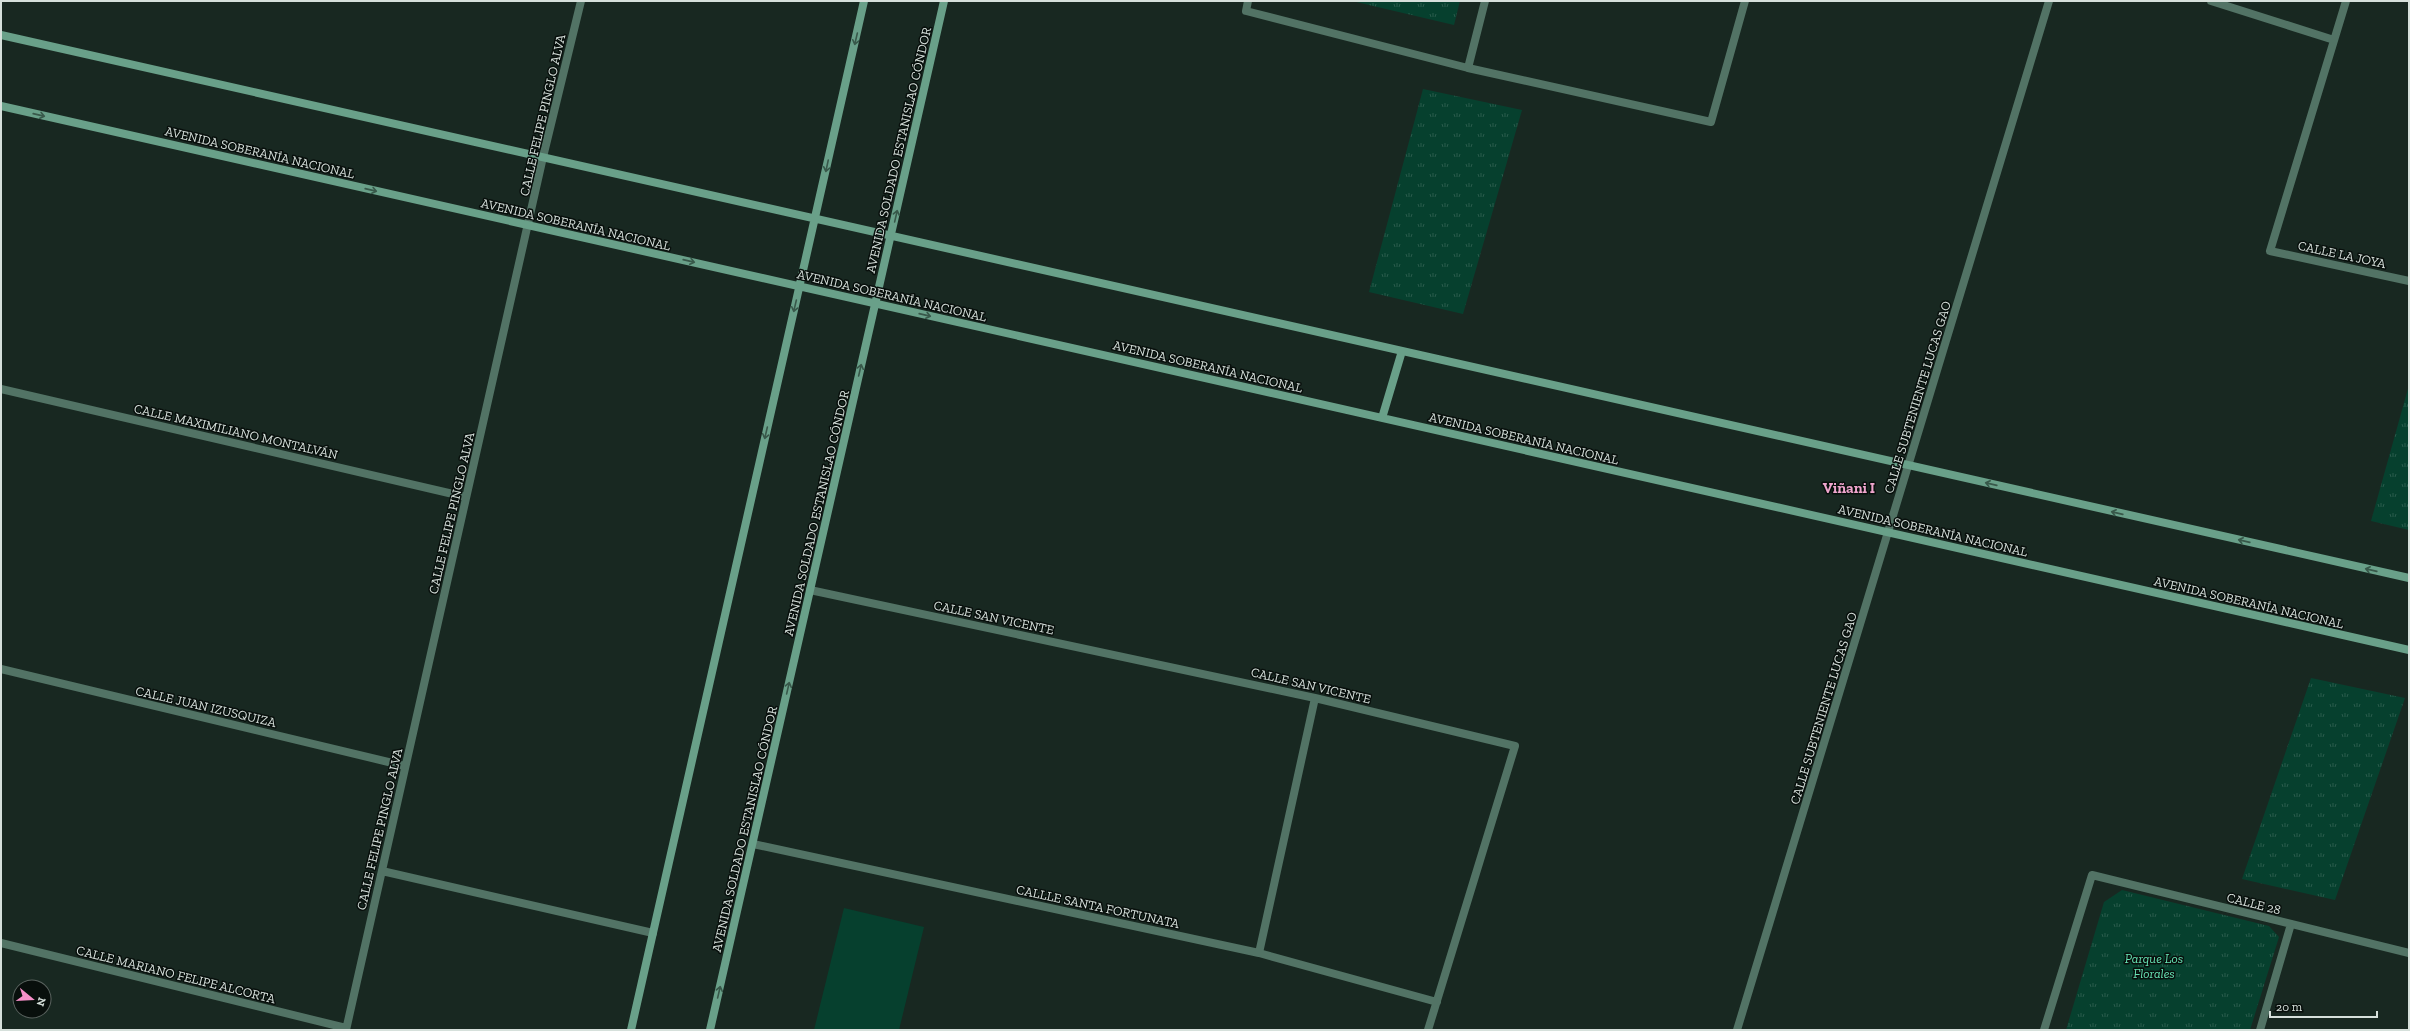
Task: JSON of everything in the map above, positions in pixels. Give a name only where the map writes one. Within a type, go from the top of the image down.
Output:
[{"type":"street","name":"CALLE FELIPE PINGLO ALVA","points":[[346,1029],[543,157],[581,1]]},
{"type":"street","points":[[633,1029],[653,933],[864,1]]},
{"type":"street","name":"AVENIDA SOLDADO ESTANISLAO CÓNDOR","points":[[710,1030],[944,1]]},
{"type":"street","points":[[1248,1],[1246,11],[1468,68],[1711,122],[1745,1]]},
{"type":"street","points":[[1468,68],[1485,1]]},
{"type":"street","name":"CALLE SUBTENIENTE LUCAS GAO","points":[[1737,1030],[1889,533],[2049,1]]},
{"type":"street","points":[[2211,1],[2334,40],[2346,1]]},
{"type":"street","points":[[1,35],[2409,578]]},
{"type":"street","name":"CALLE LA JOYA","points":[[2334,40],[2270,251],[2409,281]]},
{"type":"street","name":"AVENIDA SOBERANÍA NACIONAL","points":[[1,106],[2409,650]]},
{"type":"street","points":[[1382,418],[1402,351]]},
{"type":"street","name":"CALLE MAXIMILIANO MONTALVÁN","points":[[1,389],[466,497]]},
{"type":"street","name":"CALLE SAN VICENTE","points":[[810,590],[1315,698],[1515,746],[1428,1030]]},
{"type":"street","name":"CALLE JUAN IZUSQUIZA","points":[[1,669],[405,766]]},
{"type":"street","points":[[1259,953],[1315,698]]},
{"type":"street","name":"CALLLE SANTA FORTUNATA","points":[[753,844],[1259,953],[1437,1002]]},
{"type":"street","points":[[382,871],[653,933]]},
{"type":"street","name":"CALLE 28","points":[[2044,1030],[2092,875],[2409,953]]},
{"type":"street","points":[[2260,1030],[2291,924]]},
{"type":"street","name":"CALLE MARIANO FELIPE ALCORTA","points":[[1,943],[346,1029]]},
{"type":"green space","points":[[1352,1],[1460,1],[1454,25]]},
{"type":"green space","points":[[1423,89],[1522,110],[1463,314],[1369,292]]},
{"type":"green space","points":[[2409,385],[2409,530],[2371,521]]},
{"type":"green space","points":[[2311,678],[2405,698],[2335,900],[2242,879]]},
{"type":"green space","name":"Parque Los Florales","points":[[2122,890],[2269,926],[2279,937],[2250,1030],[2066,1030],[2104,902]]},
{"type":"green space","points":[[844,908],[924,927],[899,1030],[814,1030]]},
{"type":"district","name":"Viñani I","points":[[1849,488]]}]
